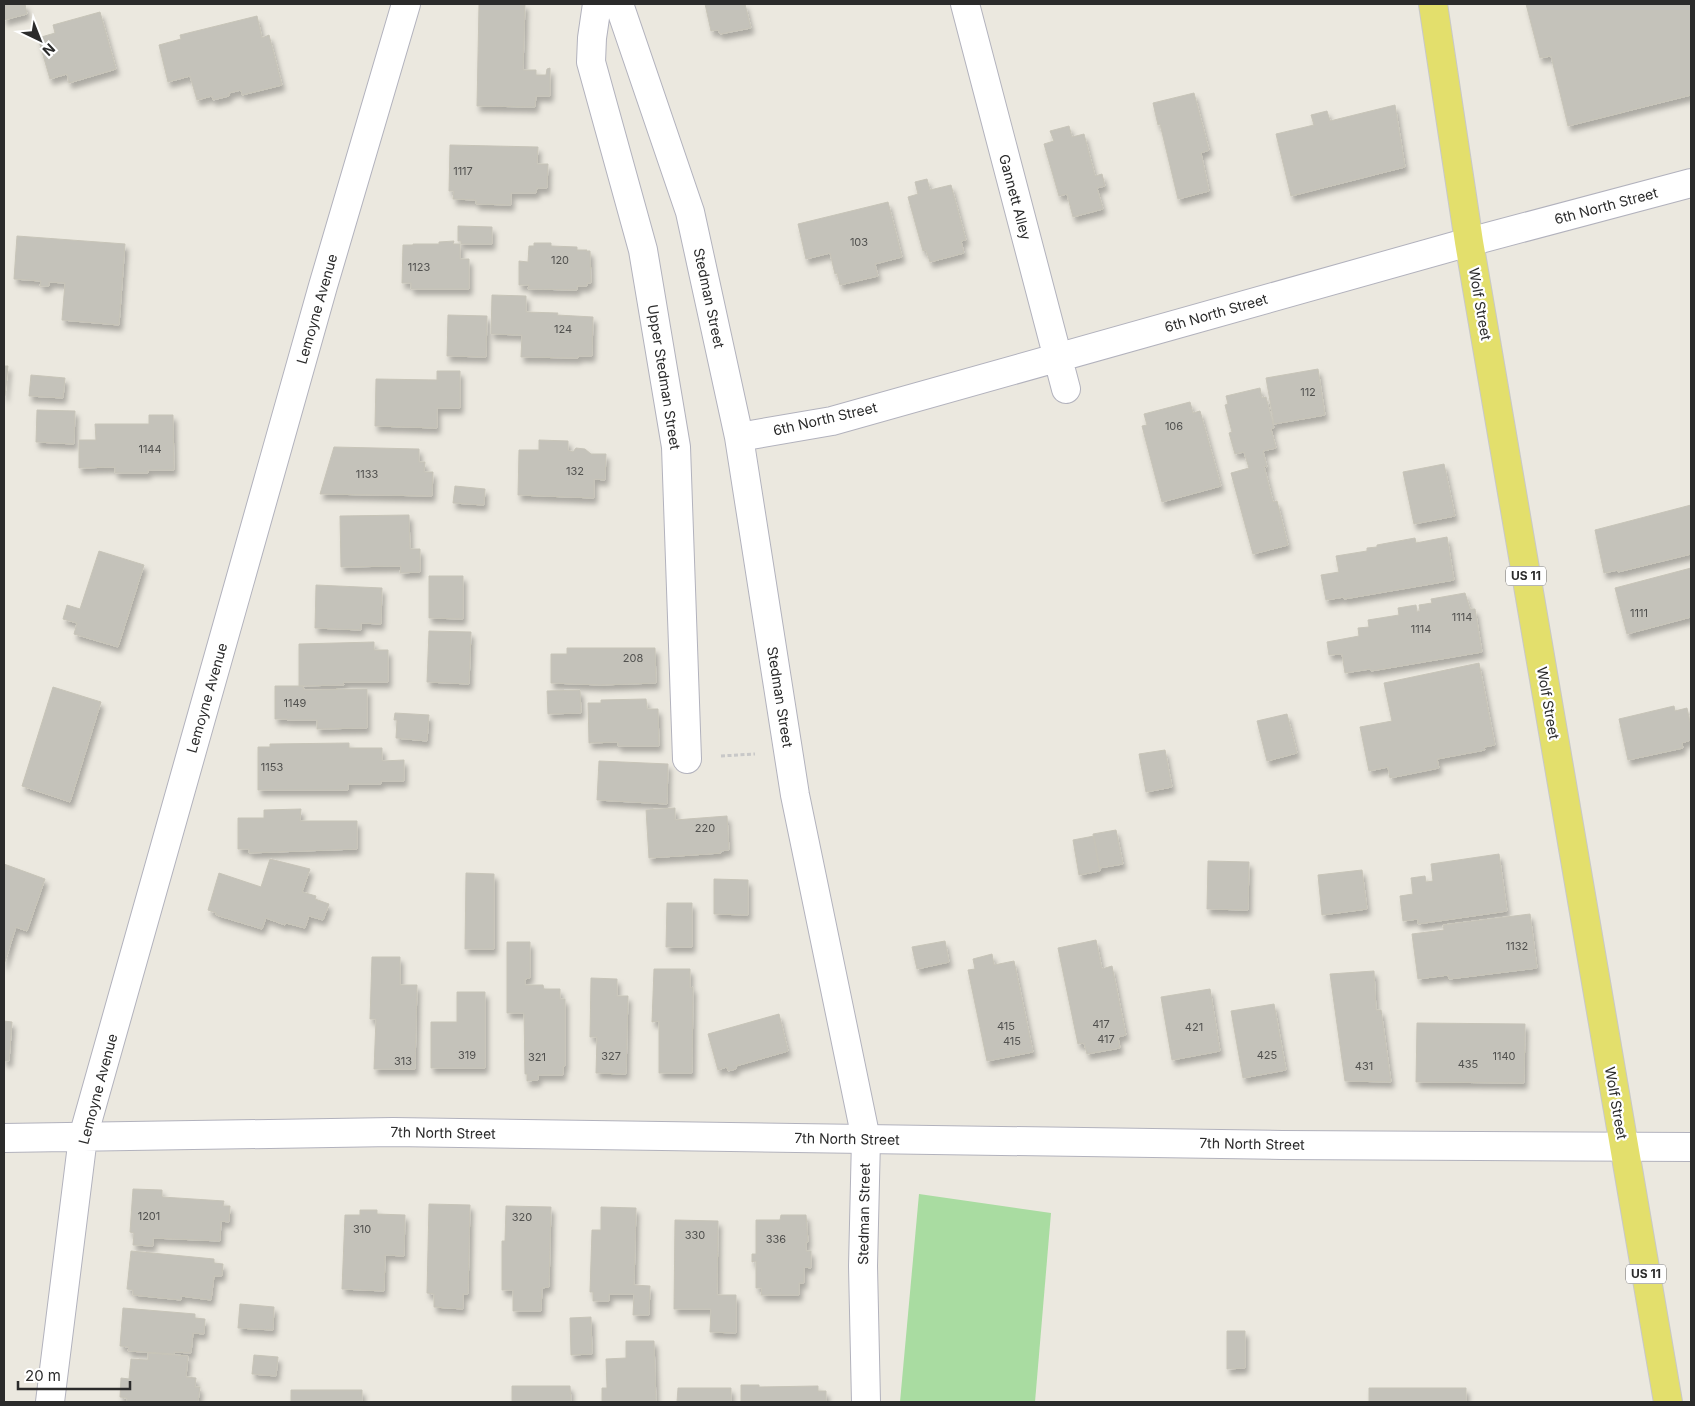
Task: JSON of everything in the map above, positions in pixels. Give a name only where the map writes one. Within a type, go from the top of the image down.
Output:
[{"type":"main road","name":"Wolf Street","points":[[1434,4],[1469,242],[1668,1402]]},
{"type":"street","name":"Lemoyne Avenue","points":[[50,1402],[83,1137],[320,296],[406,4]]},
{"type":"street","name":"Upper Stedman Street","points":[[597,4],[591,62],[643,250],[676,447],[687,759]]},
{"type":"street","name":"Stedman Street","points":[[618,4],[690,212],[739,437],[795,796],[866,1139],[863,1266],[866,1402]]},
{"type":"street","name":"Gannett Alley","points":[[965,4],[1066,389]]},
{"type":"street","name":"6th North Street","points":[[739,437],[832,420],[1469,242],[1691,183]]},
{"type":"street","name":"7th North Street","points":[[4,1138],[393,1132],[1291,1145],[1691,1147]]},
{"type":"path","points":[[687,759],[788,751]]},
{"type":"green space","points":[[919,1194],[1051,1213],[1035,1402],[900,1402]]},
{"type":"building","points":[[4,4],[25,4],[27,14],[4,20]]},
{"type":"building","points":[[479,4],[525,4],[523,70],[536,70],[536,75],[546,75],[547,69],[550,68],[550,96],[536,96],[535,107],[477,106]]},
{"type":"building","points":[[705,4],[745,4],[751,28],[720,34],[718,30],[711,31]]},
{"type":"building","points":[[1526,4],[1691,4],[1691,95],[1568,126],[1551,56],[1540,58]]},
{"type":"building","points":[[100,12],[116,69],[69,83],[67,74],[50,79],[38,38],[55,33],[53,25]]},
{"type":"building","points":[[257,16],[262,38],[269,35],[282,85],[242,95],[241,90],[229,93],[229,96],[213,100],[212,96],[197,100],[190,76],[168,82],[159,45],[181,39],[180,35]]},
{"type":"building","points":[[1194,93],[1209,150],[1201,153],[1209,191],[1178,199],[1153,103]]},
{"type":"building","points":[[1395,105],[1405,167],[1291,196],[1276,134],[1314,125],[1311,115],[1327,111],[1330,121]]},
{"type":"building","points":[[1069,126],[1072,137],[1084,134],[1095,176],[1102,174],[1105,186],[1097,188],[1103,209],[1073,217],[1067,194],[1059,196],[1044,144],[1054,141],[1050,131]]},
{"type":"building","points":[[450,145],[538,147],[537,164],[548,164],[547,188],[537,188],[536,193],[511,193],[511,205],[476,204],[476,200],[453,199],[454,191],[449,191]]},
{"type":"building","points":[[927,179],[930,190],[951,185],[966,240],[961,241],[964,253],[930,262],[926,250],[923,251],[908,197],[918,194],[915,182]]},
{"type":"building","points":[[888,202],[902,257],[875,264],[878,276],[840,285],[830,253],[806,259],[798,224]]},
{"type":"building","points":[[458,226],[492,227],[492,244],[461,244],[461,241],[458,241]]},
{"type":"building","points":[[17,236],[125,244],[119,325],[62,320],[65,283],[49,282],[49,286],[40,286],[41,281],[14,279]]},
{"type":"building","points":[[454,241],[453,244],[460,244],[460,259],[469,259],[469,289],[411,289],[411,283],[402,283],[403,245],[439,244],[439,242]]},
{"type":"building","points":[[534,243],[551,243],[551,246],[577,247],[577,250],[590,251],[591,283],[587,283],[587,286],[577,286],[577,290],[528,289],[529,285],[519,285],[519,261],[528,262],[529,246],[534,246]]},
{"type":"building","points":[[492,295],[526,296],[526,312],[593,317],[592,356],[578,356],[578,358],[521,357],[522,335],[491,334]]},
{"type":"building","points":[[448,315],[487,316],[486,357],[447,356]]},
{"type":"building","points":[[4,366],[8,366],[5,396],[4,396]]},
{"type":"building","points":[[1318,369],[1325,415],[1274,424],[1266,378]]},
{"type":"building","points":[[437,371],[460,371],[460,408],[437,408],[437,428],[375,426],[376,379],[437,380]]},
{"type":"building","points":[[31,375],[65,378],[63,398],[29,396]]},
{"type":"building","points":[[1260,388],[1262,398],[1266,397],[1274,428],[1271,429],[1276,448],[1263,451],[1267,467],[1264,466],[1273,502],[1277,501],[1288,545],[1253,554],[1231,473],[1249,468],[1244,452],[1235,454],[1229,433],[1232,432],[1225,405],[1228,404],[1226,396]]},
{"type":"building","points":[[1190,402],[1193,413],[1200,411],[1221,486],[1162,502],[1142,426],[1147,425],[1144,414]]},
{"type":"building","points":[[37,410],[75,411],[74,444],[36,442]]},
{"type":"building","points":[[149,415],[173,415],[174,470],[148,470],[148,473],[115,473],[115,467],[79,468],[79,440],[96,440],[95,424],[149,424]]},
{"type":"building","points":[[539,440],[568,441],[568,450],[573,452],[576,448],[585,449],[591,454],[606,454],[605,480],[594,479],[594,498],[518,495],[519,450],[539,450]]},
{"type":"building","points":[[334,447],[419,449],[419,462],[425,462],[424,472],[433,472],[432,496],[320,494]]},
{"type":"building","points":[[1444,464],[1455,516],[1414,524],[1403,472]]},
{"type":"building","points":[[455,486],[485,489],[484,505],[453,503]]},
{"type":"building","points":[[1691,505],[1691,554],[1618,572],[1618,570],[1604,573],[1595,530]]},
{"type":"building","points":[[409,515],[410,549],[420,549],[420,572],[400,573],[401,566],[341,567],[340,516]]},
{"type":"building","points":[[1447,537],[1454,580],[1344,599],[1344,597],[1326,600],[1321,575],[1339,572],[1336,556],[1367,551],[1367,548],[1377,547],[1377,545],[1415,538],[1416,543]]},
{"type":"building","points":[[99,551],[144,565],[118,647],[74,634],[77,623],[63,619],[67,605],[80,609]]},
{"type":"building","points":[[1691,568],[1691,617],[1627,634],[1615,588]]},
{"type":"building","points":[[429,576],[463,576],[463,619],[429,618]]},
{"type":"building","points":[[316,585],[382,588],[381,624],[361,623],[361,630],[315,628]]},
{"type":"building","points":[[1465,593],[1470,609],[1475,609],[1482,652],[1371,671],[1370,669],[1345,673],[1342,654],[1329,655],[1327,642],[1359,636],[1358,628],[1369,627],[1368,620],[1399,615],[1398,608],[1416,605],[1417,612],[1420,611],[1419,605],[1432,603],[1431,599]]},
{"type":"building","points":[[429,631],[471,632],[469,684],[427,682]]},
{"type":"building","points":[[374,642],[374,650],[388,650],[388,682],[343,682],[344,685],[299,686],[299,644]]},
{"type":"building","points":[[567,648],[655,648],[656,683],[601,685],[551,683],[551,654],[567,654]]},
{"type":"building","points":[[1479,663],[1495,745],[1484,747],[1485,750],[1437,759],[1439,768],[1390,778],[1388,767],[1369,771],[1360,727],[1392,721],[1384,683]]},
{"type":"building","points":[[275,686],[303,686],[304,690],[367,689],[367,728],[317,729],[317,720],[275,719]]},
{"type":"building","points":[[53,687],[101,702],[70,802],[22,786]]},
{"type":"building","points":[[580,690],[581,713],[548,714],[547,691]]},
{"type":"building","points":[[646,699],[647,709],[658,709],[659,746],[618,746],[618,742],[589,743],[588,703],[601,703],[601,700]]},
{"type":"building","points":[[1674,706],[1675,711],[1687,708],[1691,727],[1691,740],[1682,743],[1683,748],[1628,760],[1619,719]]},
{"type":"building","points":[[395,713],[429,715],[427,741],[396,738],[397,720],[394,720]]},
{"type":"building","points":[[1287,714],[1297,753],[1267,761],[1257,721]]},
{"type":"building","points":[[349,743],[349,748],[382,748],[382,761],[404,760],[404,781],[381,781],[381,784],[348,784],[348,790],[258,790],[258,747],[270,747],[270,744]]},
{"type":"building","points":[[1165,750],[1172,787],[1146,792],[1139,754]]},
{"type":"building","points":[[599,761],[668,764],[667,804],[597,800]]},
{"type":"building","points":[[675,808],[675,820],[727,816],[729,850],[720,851],[721,853],[649,858],[646,810]]},
{"type":"building","points":[[301,809],[300,821],[357,821],[357,849],[249,853],[249,849],[238,849],[238,818],[264,818],[264,810]]},
{"type":"building","points":[[1116,830],[1123,864],[1099,868],[1093,834]]},
{"type":"building","points":[[1094,836],[1100,871],[1079,875],[1073,840]]},
{"type":"building","points":[[1499,854],[1507,911],[1418,924],[1418,919],[1403,921],[1400,896],[1413,894],[1411,878],[1425,876],[1426,882],[1433,881],[1431,864]]},
{"type":"building","points":[[270,859],[310,869],[302,892],[316,896],[315,899],[329,904],[323,920],[309,916],[305,928],[286,923],[285,925],[266,918],[262,929],[216,915],[216,913],[208,910],[219,873],[261,887]]},
{"type":"building","points":[[1208,861],[1249,862],[1248,910],[1207,909]]},
{"type":"building","points":[[4,864],[45,879],[27,931],[16,927],[4,965]]},
{"type":"building","points":[[1362,870],[1367,909],[1322,915],[1318,875]]},
{"type":"building","points":[[466,873],[494,874],[494,949],[465,949]]},
{"type":"building","points":[[714,879],[748,880],[748,915],[714,914]]},
{"type":"building","points":[[667,903],[692,903],[692,947],[666,947]]},
{"type":"building","points":[[1530,914],[1537,968],[1449,979],[1448,975],[1418,979],[1412,934],[1444,930],[1443,925]]},
{"type":"building","points":[[1096,940],[1102,969],[1112,966],[1126,1035],[1118,1037],[1120,1048],[1087,1054],[1084,1043],[1078,1044],[1058,948]]},
{"type":"building","points":[[945,941],[949,962],[917,969],[912,947]]},
{"type":"building","points":[[507,942],[530,942],[530,978],[525,979],[525,985],[543,985],[544,989],[560,989],[560,999],[565,999],[565,1066],[563,1066],[563,1075],[538,1075],[538,1080],[527,1081],[527,1074],[525,1074],[524,1013],[507,1013]]},
{"type":"building","points":[[992,954],[994,965],[1014,961],[1033,1052],[987,1061],[968,970],[975,969],[973,959]]},
{"type":"building","points":[[372,957],[400,957],[400,985],[417,985],[415,1069],[374,1069],[376,1019],[370,1019]]},
{"type":"building","points":[[654,969],[690,969],[690,988],[693,987],[692,1073],[659,1073],[659,1021],[652,1022]]},
{"type":"building","points":[[1374,971],[1376,1010],[1381,1010],[1391,1082],[1345,1081],[1330,974]]},
{"type":"building","points":[[591,978],[617,979],[617,996],[628,996],[626,1074],[596,1073],[597,1037],[590,1037]]},
{"type":"building","points":[[1210,989],[1220,1051],[1172,1060],[1161,997]]},
{"type":"building","points":[[457,992],[485,992],[485,1068],[431,1068],[431,1022],[457,1022]]},
{"type":"building","points":[[1274,1004],[1286,1070],[1243,1078],[1231,1011]]},
{"type":"building","points":[[779,1014],[788,1051],[736,1066],[736,1069],[728,1071],[727,1067],[718,1070],[708,1034]]},
{"type":"building","points":[[4,1021],[12,1022],[9,1061],[4,1061]]},
{"type":"building","points":[[1417,1023],[1525,1024],[1524,1083],[1416,1082]]},
{"type":"building","points":[[133,1189],[162,1190],[162,1197],[224,1201],[223,1206],[230,1206],[229,1222],[221,1221],[220,1241],[153,1238],[153,1246],[133,1245],[134,1233],[130,1232]]},
{"type":"building","points":[[429,1204],[470,1205],[468,1294],[463,1294],[463,1309],[434,1307],[434,1294],[427,1293]]},
{"type":"building","points":[[506,1206],[551,1207],[549,1287],[542,1288],[541,1311],[513,1311],[513,1290],[502,1290],[502,1241],[505,1241]]},
{"type":"building","points":[[601,1207],[636,1208],[634,1285],[650,1286],[649,1315],[633,1315],[634,1294],[609,1294],[609,1301],[593,1301],[593,1292],[590,1292],[592,1230],[601,1230]]},
{"type":"building","points":[[360,1210],[377,1210],[377,1214],[405,1215],[404,1256],[385,1255],[384,1291],[342,1289],[345,1215],[360,1215]]},
{"type":"building","points":[[781,1215],[806,1215],[808,1242],[806,1242],[806,1251],[811,1251],[811,1268],[804,1267],[804,1283],[799,1283],[799,1295],[761,1295],[762,1288],[756,1288],[756,1261],[752,1262],[752,1254],[756,1254],[756,1220],[780,1220]]},
{"type":"building","points":[[675,1220],[718,1221],[717,1295],[736,1295],[736,1333],[710,1332],[711,1309],[674,1309]]},
{"type":"building","points":[[131,1251],[214,1259],[214,1263],[223,1264],[222,1276],[214,1276],[211,1300],[181,1296],[181,1300],[133,1295],[133,1290],[127,1289]]},
{"type":"building","points":[[240,1304],[274,1307],[273,1330],[238,1328]]},
{"type":"building","points":[[123,1308],[195,1314],[195,1318],[205,1319],[204,1334],[193,1333],[191,1353],[174,1352],[174,1354],[128,1351],[129,1347],[120,1346]]},
{"type":"building","points":[[591,1317],[592,1354],[571,1355],[570,1318]]},
{"type":"building","points":[[1227,1331],[1245,1331],[1245,1368],[1227,1369]]},
{"type":"building","points":[[626,1341],[654,1341],[656,1402],[602,1402],[602,1388],[607,1388],[606,1359],[626,1358]]},
{"type":"building","points":[[148,1353],[188,1356],[186,1377],[196,1378],[195,1387],[200,1387],[198,1402],[127,1402],[127,1398],[120,1397],[121,1378],[129,1379],[131,1359],[148,1360]]},
{"type":"building","points":[[254,1355],[278,1357],[276,1376],[252,1374]]},
{"type":"building","points":[[741,1385],[759,1385],[759,1387],[818,1386],[818,1391],[826,1391],[826,1402],[741,1401]]},
{"type":"building","points":[[512,1386],[570,1386],[571,1402],[512,1402]]},
{"type":"building","points":[[678,1388],[731,1388],[731,1402],[677,1402]]},
{"type":"building","points":[[1369,1388],[1466,1388],[1466,1402],[1369,1402]]},
{"type":"building","points":[[291,1390],[362,1390],[362,1402],[291,1402]]}]
